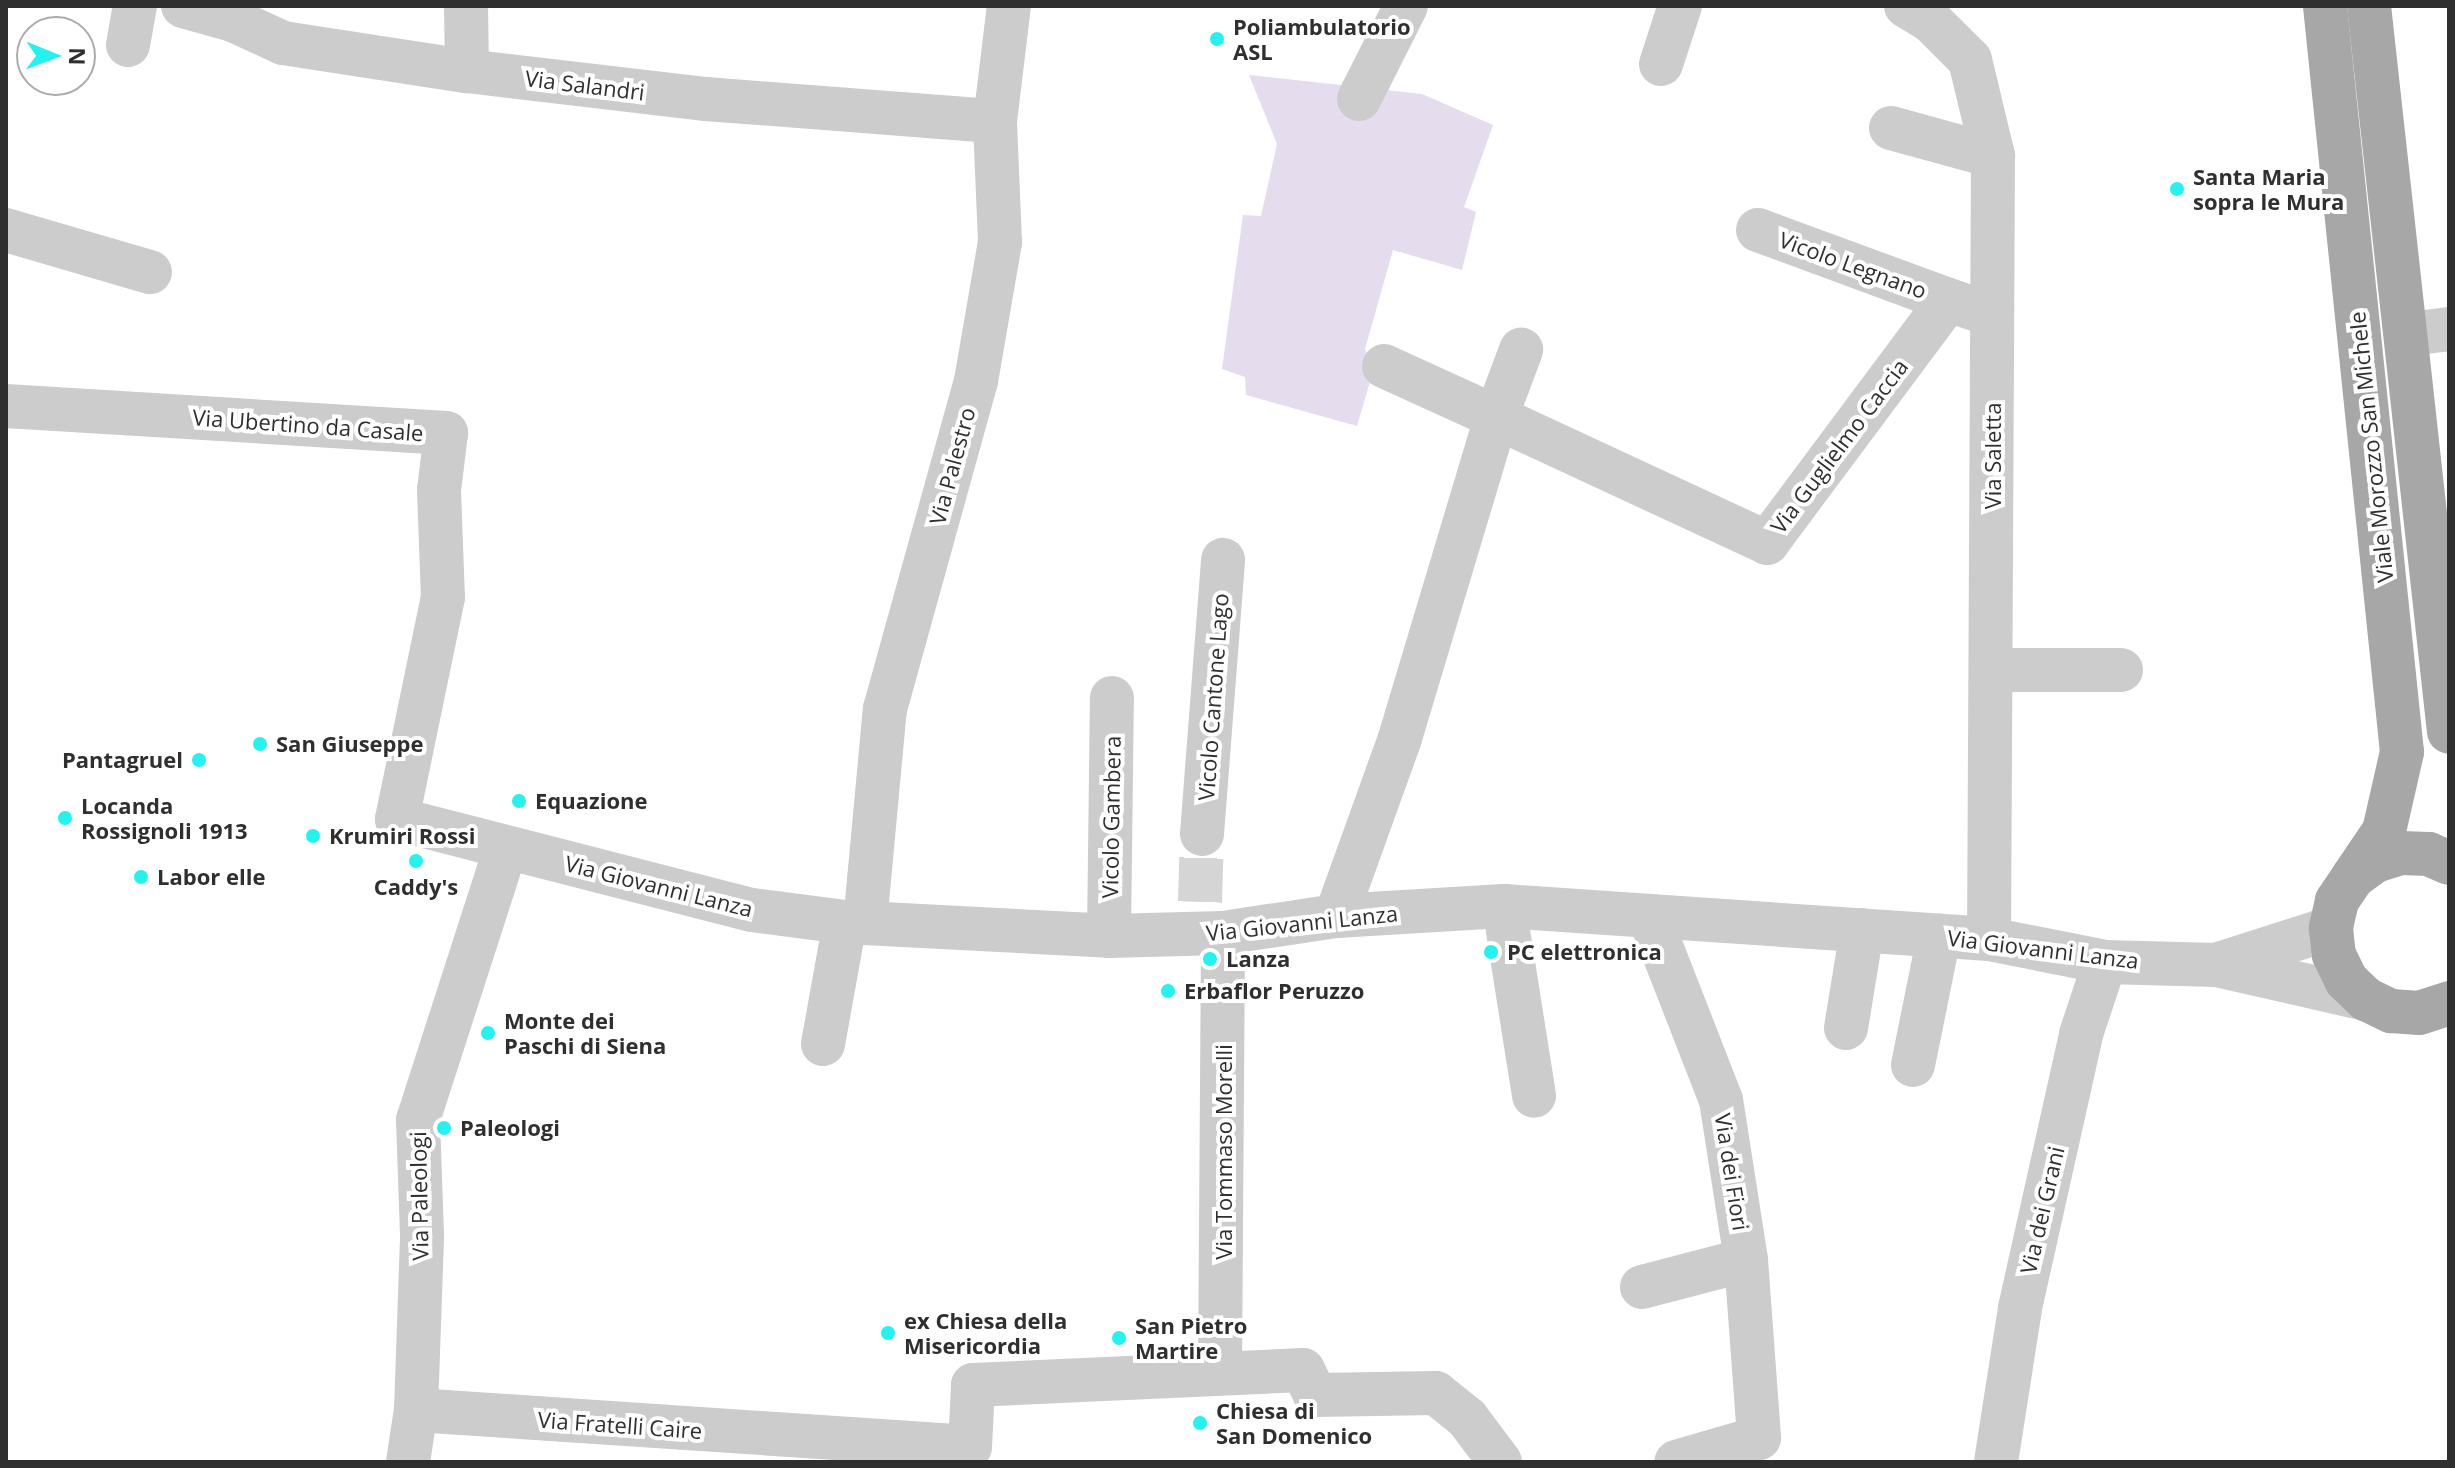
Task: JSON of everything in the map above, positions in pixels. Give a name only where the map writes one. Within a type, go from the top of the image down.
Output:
[{"type":"main road","name":"Viale Morozzo San Michele","points":[[2325,6],[2402,752],[2384,831],[2337,901],[2331,928]]},
{"type":"main road","points":[[2369,6],[2429,331],[2449,732]]},
{"type":"main road","points":[[2353,877],[2375,861],[2401,853],[2429,854],[2449,863]]},
{"type":"main road","points":[[2331,928],[2334,955],[2346,980],[2366,999],[2391,1011],[2419,1013],[2448,1008]]},
{"type":"street","name":"Via Salandri","points":[[183,6],[233,20],[283,43],[467,71],[706,99],[995,121]]},
{"type":"street","points":[[466,6],[467,71]]},
{"type":"street","name":"Via Palestro","points":[[823,1044],[855,922],[885,709],[976,381],[1000,242],[995,121],[1009,6]]},
{"type":"street","points":[[1359,99],[1406,6]]},
{"type":"street","points":[[1661,64],[1680,6]]},
{"type":"street","name":"Via Saletta","points":[[1925,11],[1970,60],[1993,156],[1989,939]]},
{"type":"street","points":[[1891,128],[1993,156]]},
{"type":"street","points":[[6,230],[150,272]]},
{"type":"street","name":"Vicolo Legnano","points":[[1758,230],[1948,300]]},
{"type":"street","points":[[1948,300],[1990,314]]},
{"type":"street","name":"Via Guglielmo Caccia","points":[[1496,417],[1767,543],[1948,300]]},
{"type":"street","points":[[1336,916],[1400,738],[1496,417],[1521,350]]},
{"type":"street","points":[[1384,366],[1496,417]]},
{"type":"street","name":"Via Ubertino da Casale","points":[[6,406],[446,433],[439,490],[443,597],[397,819]]},
{"type":"street","name":"Vicolo Cantone Lago","points":[[1202,834],[1223,560]]},
{"type":"street","points":[[1992,670],[2121,670]]},
{"type":"street","name":"Vicolo Gambera","points":[[1109,936],[1112,698]]},
{"type":"street","name":"Via Giovanni Lanza","points":[[397,819],[752,910],[855,922],[1109,936],[1208,923],[1504,906],[1989,939],[2105,962],[2217,965],[2366,999]]},
{"type":"street","name":"Via Paleologi","points":[[408,1462],[416,1410],[423,1203],[418,1120],[506,848]]},
{"type":"street","points":[[1504,906],[1534,1096]]},
{"type":"street","name":"Via dei Fiori","points":[[1650,918],[1721,1100],[1746,1260],[1761,1450],[1676,1462]]},
{"type":"street","name":"Via Tommaso Morelli","points":[[1208,923],[1220,1371]]},
{"type":"street","name":"Via Giovanni Lanza","points":[[2217,965],[2331,928]]},
{"type":"street","points":[[1846,1028],[1862,930]]},
{"type":"street","points":[[1913,1065],[1939,936]]},
{"type":"street","name":"Via dei Grani","points":[[1996,1462],[2020,1308],[2081,1034],[2105,962]]},
{"type":"street","points":[[1642,1287],[1746,1260]]},
{"type":"street","points":[[975,1455],[973,1385],[1220,1371],[1303,1370],[1315,1395],[1436,1393],[1467,1418],[1500,1462]]},
{"type":"street","name":"Via Fratelli Caire","points":[[416,1410],[975,1455]]},
{"type":"shaded area","points":[[1249,75],[1422,94],[1493,125],[1464,207],[1476,212],[1462,270],[1393,250],[1365,349],[1372,375],[1357,426],[1246,395],[1245,377],[1222,369],[1243,215],[1261,216],[1277,144]]},
{"type":"tunnel","points":[[1200,902],[1202,834]]},
{"type":"place","name":"Poliambulatorio ASL","points":[[1217,39]]},
{"type":"place","name":"Santa Maria sopra le Mura","points":[[2177,189]]},
{"type":"place","name":"San Giuseppe","points":[[260,744]]},
{"type":"place","name":"Pantagruel","points":[[199,760]]},
{"type":"place","name":"Equazione","points":[[519,801]]},
{"type":"place","name":"Locanda Rossignoli 1913","points":[[65,818]]},
{"type":"place","name":"Krumiri Rossi","points":[[313,836]]},
{"type":"place","name":"Caddy's","points":[[416,861]]},
{"type":"place","name":"Labor elle","points":[[141,877]]},
{"type":"place","name":"PC elettronica","points":[[1491,952]]},
{"type":"place","name":"Lanza","points":[[1210,959]]},
{"type":"place","name":"Erbaflor Peruzzo","points":[[1168,991]]},
{"type":"place","name":"Monte dei Paschi di Siena","points":[[488,1033]]},
{"type":"place","name":"Paleologi","points":[[444,1128]]},
{"type":"place","name":"ex Chiesa della Misericordia","points":[[888,1333]]},
{"type":"place","name":"San Pietro Martire","points":[[1119,1338]]},
{"type":"place","name":"Chiesa di San Domenico","points":[[1200,1423]]}]
